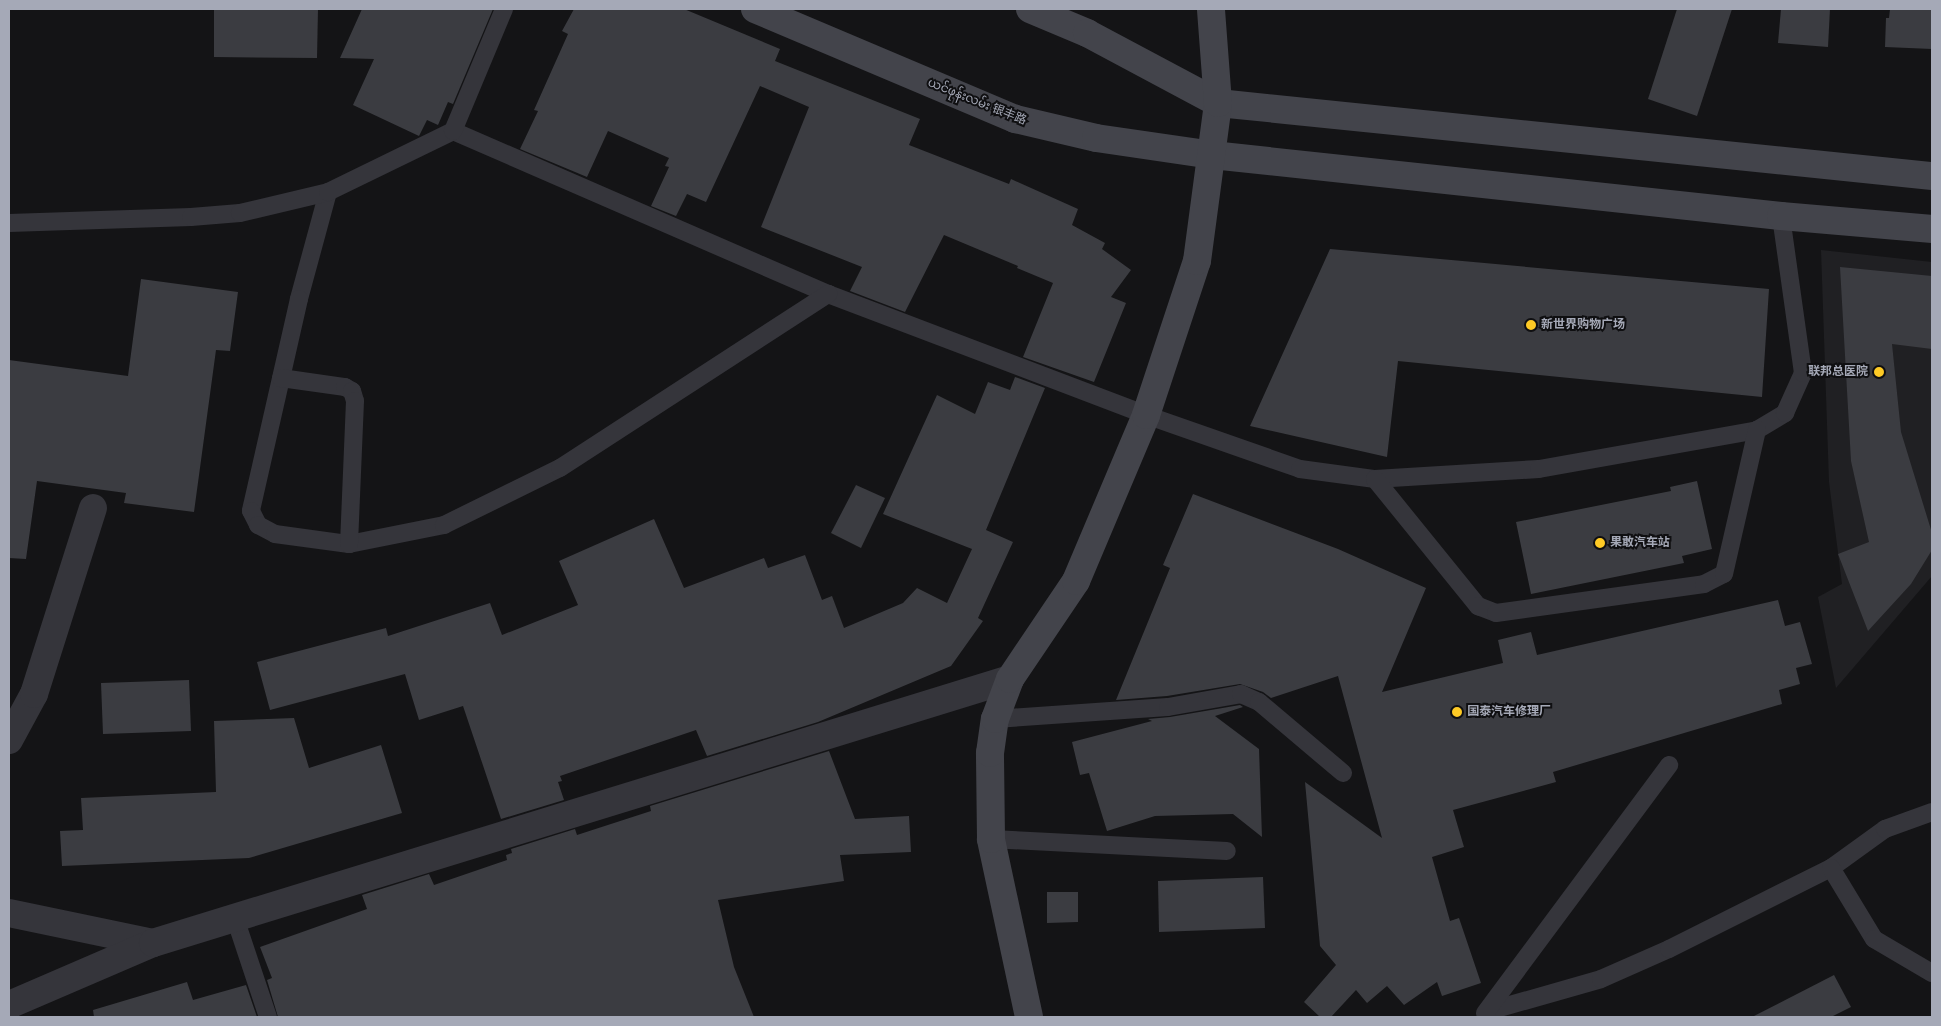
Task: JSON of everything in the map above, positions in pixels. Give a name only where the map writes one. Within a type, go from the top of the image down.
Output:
[{"type":"main road","name":"ယင်ဖုန်းလမ်း 银丰路","points":[[755,9],[1015,119],[1096,138],[1212,155],[1781,216],[1932,229]]},
{"type":"main road","points":[[1030,9],[1088,33],[1218,103],[1932,176]]},
{"type":"main road","points":[[1029,1017],[991,839],[990,753],[995,718],[1010,679],[1076,581],[1146,415],[1197,261],[1218,103],[1212,9]]},
{"type":"street","points":[[9,740],[34,694],[93,508]]},
{"type":"street","points":[[9,1005],[153,943],[1010,679]]},
{"type":"street","points":[[9,913],[153,943]]},
{"type":"lane","points":[[9,223],[230,214],[328,192],[453,131],[504,9]]},
{"type":"lane","points":[[453,131],[828,294],[1146,415],[1300,469],[1375,479],[1539,469],[1757,430],[1785,413],[1802,373],[1781,216]]},
{"type":"lane","points":[[328,192],[299,299],[251,511],[258,524],[275,534],[349,544],[444,525],[560,468],[828,294]]},
{"type":"lane","points":[[281,378],[345,388],[352,391],[355,401],[349,544]]},
{"type":"lane","points":[[1375,479],[1478,606],[1496,613],[1505,612],[1704,584],[1724,574],[1757,430]]},
{"type":"lane","points":[[995,718],[1168,708],[1242,694],[1259,702],[1343,772]]},
{"type":"lane","points":[[1483,1014],[1669,765]]},
{"type":"lane","points":[[1483,1014],[1601,979],[1669,949],[1831,868],[1885,829],[1932,812]]},
{"type":"lane","points":[[991,839],[1226,851]]},
{"type":"lane","points":[[1831,868],[1874,939],[1932,973]]},
{"type":"lane","points":[[235,918],[268,1017]]},
{"type":"shaded area","name":"联邦总医院","points":[[1821,250],[1932,262],[1932,576],[1836,688],[1818,597],[1842,584],[1829,482]]},
{"type":"building","points":[[214,9],[318,9],[317,58],[214,57]]},
{"type":"building","points":[[362,9],[493,9],[453,104],[448,102],[438,125],[427,120],[419,136],[353,105],[374,59],[340,58]]},
{"type":"building","points":[[574,9],[684,9],[780,49],[775,61],[920,119],[909,145],[1009,184],[1011,179],[1078,209],[1072,225],[1105,243],[1102,249],[1131,270],[1111,297],[1126,303],[1094,382],[1023,357],[1053,283],[1017,268],[1018,266],[944,235],[905,312],[850,291],[862,267],[761,227],[809,107],[760,86],[706,202],[687,194],[676,216],[651,206],[669,167],[665,166],[669,158],[608,131],[587,177],[520,149],[538,111],[534,110],[568,34],[562,31]]},
{"type":"building","points":[[1677,9],[1732,9],[1697,116],[1648,99]]},
{"type":"building","points":[[1781,9],[1830,9],[1828,47],[1778,43]]},
{"type":"building","points":[[1890,9],[1932,9],[1932,49],[1885,47],[1886,18],[1889,18]]},
{"type":"building","name":"新世界购物广场","points":[[1330,249],[1769,289],[1762,397],[1398,361],[1387,457],[1250,426]]},
{"type":"building","points":[[1840,267],[1932,276],[1932,349],[1892,344],[1901,432],[1932,533],[1932,550],[1911,584],[1868,631],[1838,554],[1869,542],[1851,461]]},
{"type":"building","points":[[141,279],[238,292],[230,351],[216,350],[194,512],[124,503],[126,493],[37,481],[26,559],[9,558],[9,360],[128,376]]},
{"type":"building","points":[[1015,377],[1045,388],[986,530],[1013,542],[978,618],[983,621],[951,666],[818,722],[707,756],[696,730],[560,776],[562,781],[558,782],[564,800],[501,819],[463,706],[419,720],[405,674],[270,710],[257,662],[386,628],[388,636],[490,603],[502,635],[578,605],[559,561],[654,519],[684,588],[764,558],[768,568],[805,555],[822,600],[832,596],[844,628],[903,603],[917,588],[947,603],[972,549],[883,514],[937,395],[975,414],[988,382],[1010,390]]},
{"type":"building","name":"果敢汽车站","points":[[1697,481],[1712,549],[1682,556],[1684,563],[1531,594],[1516,522],[1671,491],[1670,487]]},
{"type":"building","points":[[856,485],[885,498],[861,548],[831,533]]},
{"type":"building","points":[[1193,494],[1338,549],[1426,588],[1382,692],[1503,663],[1498,640],[1531,632],[1537,655],[1778,600],[1785,626],[1800,622],[1812,664],[1796,668],[1800,684],[1779,690],[1782,704],[1553,772],[1556,782],[1453,810],[1464,847],[1432,857],[1450,921],[1459,918],[1481,983],[1442,996],[1437,982],[1404,1005],[1387,986],[1367,1003],[1356,990],[1331,1017],[1320,1017],[1304,1002],[1336,965],[1320,946],[1305,782],[1382,838],[1338,676],[1271,698],[1263,692],[1240,684],[1167,696],[1116,700],[1170,568],[1163,565]]},
{"type":"building","points":[[189,680],[191,731],[103,734],[101,683]]},
{"type":"building","points":[[1240,705],[1243,707],[1215,716],[1259,749],[1262,837],[1233,814],[1155,816],[1107,831],[1089,773],[1080,775],[1072,742],[1152,721],[1148,719]]},
{"type":"building","points":[[294,718],[309,768],[381,745],[402,813],[249,858],[62,866],[60,831],[83,830],[81,798],[216,792],[214,721]]},
{"type":"building","points":[[829,751],[855,819],[909,816],[911,852],[840,855],[844,881],[718,900],[734,967],[754,1017],[278,1017],[267,980],[272,978],[260,947],[367,909],[362,895],[429,874],[434,885],[507,860],[506,855],[512,853],[511,849],[575,829],[577,835],[651,811],[650,806]]},
{"type":"building","points":[[1263,877],[1265,928],[1159,932],[1158,881]]},
{"type":"building","points":[[1047,892],[1078,892],[1078,922],[1047,923]]},
{"type":"building","points":[[1834,975],[1851,1007],[1831,1017],[1752,1017]]},
{"type":"building","points":[[187,982],[193,1000],[246,985],[257,1017],[94,1017],[93,1010]]},
{"type":"place","name":"新世界购物广场","points":[[1531,325]]},
{"type":"place","name":"联邦总医院","points":[[1879,372]]},
{"type":"place","name":"果敢汽车站","points":[[1600,543]]},
{"type":"place","name":"国泰汽车修理厂","points":[[1457,712]]}]
